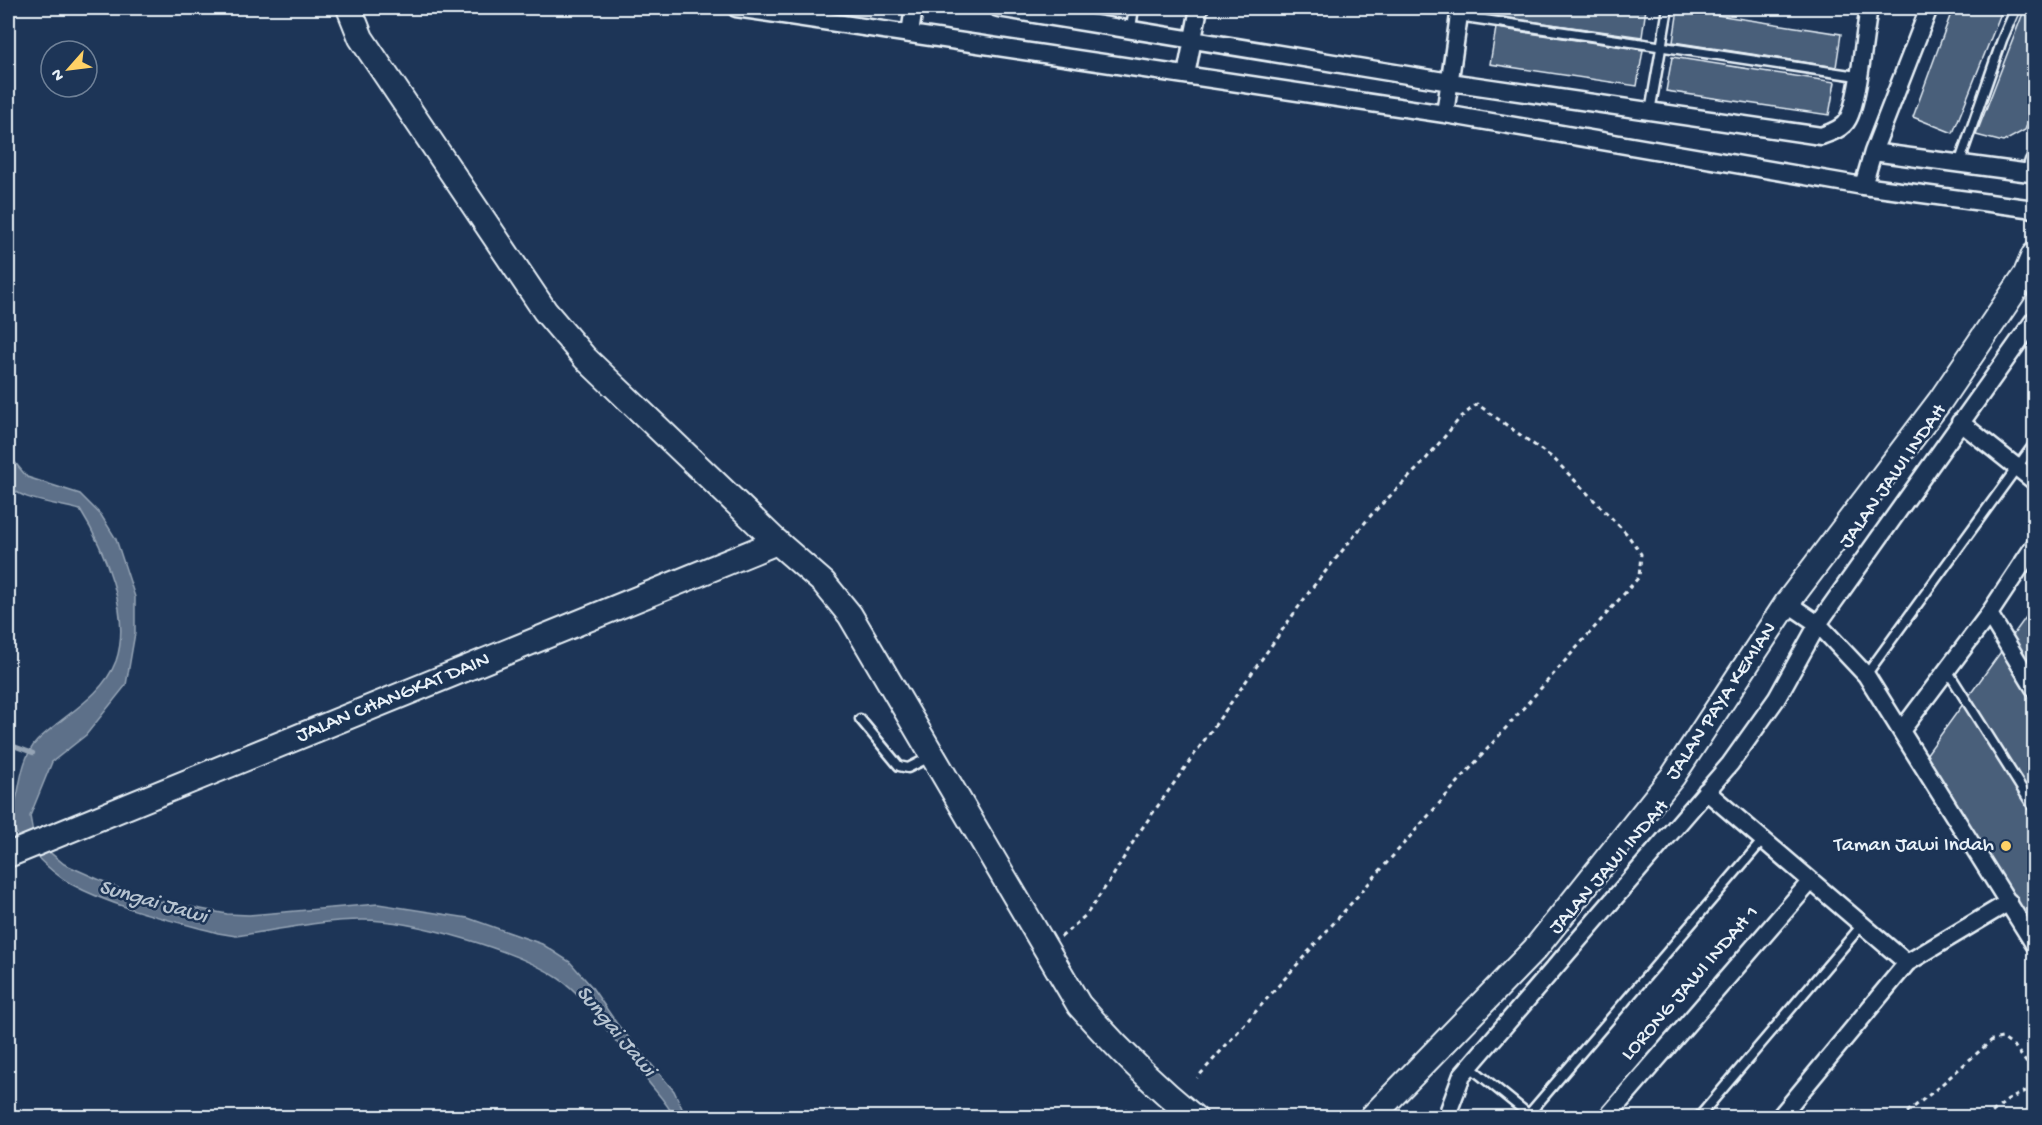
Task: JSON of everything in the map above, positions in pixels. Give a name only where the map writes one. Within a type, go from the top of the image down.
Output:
[{"type":"main road","points":[[349,8],[361,38],[545,311],[585,358],[777,542],[824,583],[850,615],[1079,1005],[1117,1050],[1161,1091],[1195,1118]]},
{"type":"main road","name":"JALAN PAYA KEMIAN","points":[[1371,1118],[1534,949],[1673,776],[1787,603],[1940,401],[2026,274],[2034,255]]},
{"type":"main road","name":"JALAN CHANGKAT DAIN","points":[[8,855],[777,542]]},
{"type":"street","points":[[736,8],[1445,114],[1863,186],[2034,209]]},
{"type":"street","points":[[910,33],[914,8]]},
{"type":"street","points":[[998,8],[1060,12],[1131,28],[1449,82],[1821,136],[1836,131],[1848,121],[1868,8]]},
{"type":"street","points":[[1186,75],[1199,8]]},
{"type":"street","points":[[1863,186],[1873,152],[1929,8]]},
{"type":"street","points":[[1445,114],[1459,12]]},
{"type":"street","points":[[1873,152],[2030,173],[2034,160]]},
{"type":"street","name":"JALAN JAWI INDAH","points":[[1446,1118],[1462,1075],[1469,1066],[1730,764],[1777,698],[1818,624],[2034,320]]},
{"type":"street","points":[[1960,422],[2034,482]]},
{"type":"street","points":[[1901,731],[2032,555]]},
{"type":"street","points":[[1787,603],[1818,624],[1866,675],[2034,944]]},
{"type":"street","points":[[1989,614],[2034,688]]},
{"type":"street","points":[[1706,791],[1907,963]]},
{"type":"street","name":"LORONG JAWI INDAH 1","points":[[1606,1118],[1811,881]]},
{"type":"street","points":[[1779,1118],[1907,963],[2009,902]]},
{"type":"lane","points":[[1131,28],[1134,8]]},
{"type":"lane","points":[[1650,112],[1668,8]]},
{"type":"lane","points":[[1959,164],[2002,40],[2016,8]]},
{"type":"lane","points":[[1459,12],[1661,47],[1857,76]]},
{"type":"lane","points":[[1866,675],[2034,444]]},
{"type":"lane","points":[[1947,670],[2034,808]]},
{"type":"lane","points":[[860,719],[899,766],[908,768],[933,756]]},
{"type":"lane","points":[[1469,1066],[1530,1116],[1763,840]]},
{"type":"lane","points":[[1698,1118],[1862,925]]},
{"type":"path","points":[[1046,950],[1086,915],[1138,834],[1312,588],[1372,514],[1435,449],[1461,418],[1478,404],[1554,459],[1627,534],[1641,554],[1639,577],[1197,1078]]},
{"type":"path","points":[[1900,1118],[1992,1040],[2002,1038],[2015,1047],[2034,1073]]},
{"type":"path","points":[[1985,1118],[2008,1100],[2034,1087]]},
{"type":"water","name":"Sungai Jawi","points":[[8,454],[27,477],[80,494],[101,515],[116,539],[135,597],[135,633],[126,685],[86,735],[52,762],[30,816],[34,839],[64,864],[138,897],[227,914],[249,915],[378,904],[468,918],[542,944],[570,962],[591,986],[617,1024],[674,1091],[686,1117],[674,1117],[625,1045],[619,1045],[575,992],[540,967],[517,957],[464,938],[384,921],[331,922],[236,936],[218,933],[143,913],[106,900],[66,881],[37,857],[20,839],[13,823],[22,772],[37,741],[92,696],[110,674],[120,643],[120,623],[118,603],[106,562],[80,510],[19,494],[8,482]]},
{"type":"building","points":[[1149,8],[1181,8],[1181,12]]},
{"type":"building","points":[[1496,8],[1646,8],[1642,37],[1495,16]]},
{"type":"building","points":[[1953,8],[2003,8],[1953,133],[1913,117]]},
{"type":"building","points":[[2025,8],[2034,8],[2034,107],[2025,130],[2003,142],[1976,135]]},
{"type":"building","points":[[1678,9],[1841,34],[1836,67],[1673,42]]},
{"type":"building","points":[[1496,28],[1643,50],[1637,86],[1490,64]]},
{"type":"building","points":[[1672,57],[1835,82],[1829,115],[1666,91]]},
{"type":"building","name":"Taman Jawi Indah","points":[[2034,606],[2034,930],[1921,762]]},
{"type":"building","points":[[1126,1109],[1134,1118],[1116,1118]]},
{"type":"waterway","points":[[8,744],[33,753]]},
{"type":"place","name":"Taman Jawi Indah","points":[[2006,846]]}]
